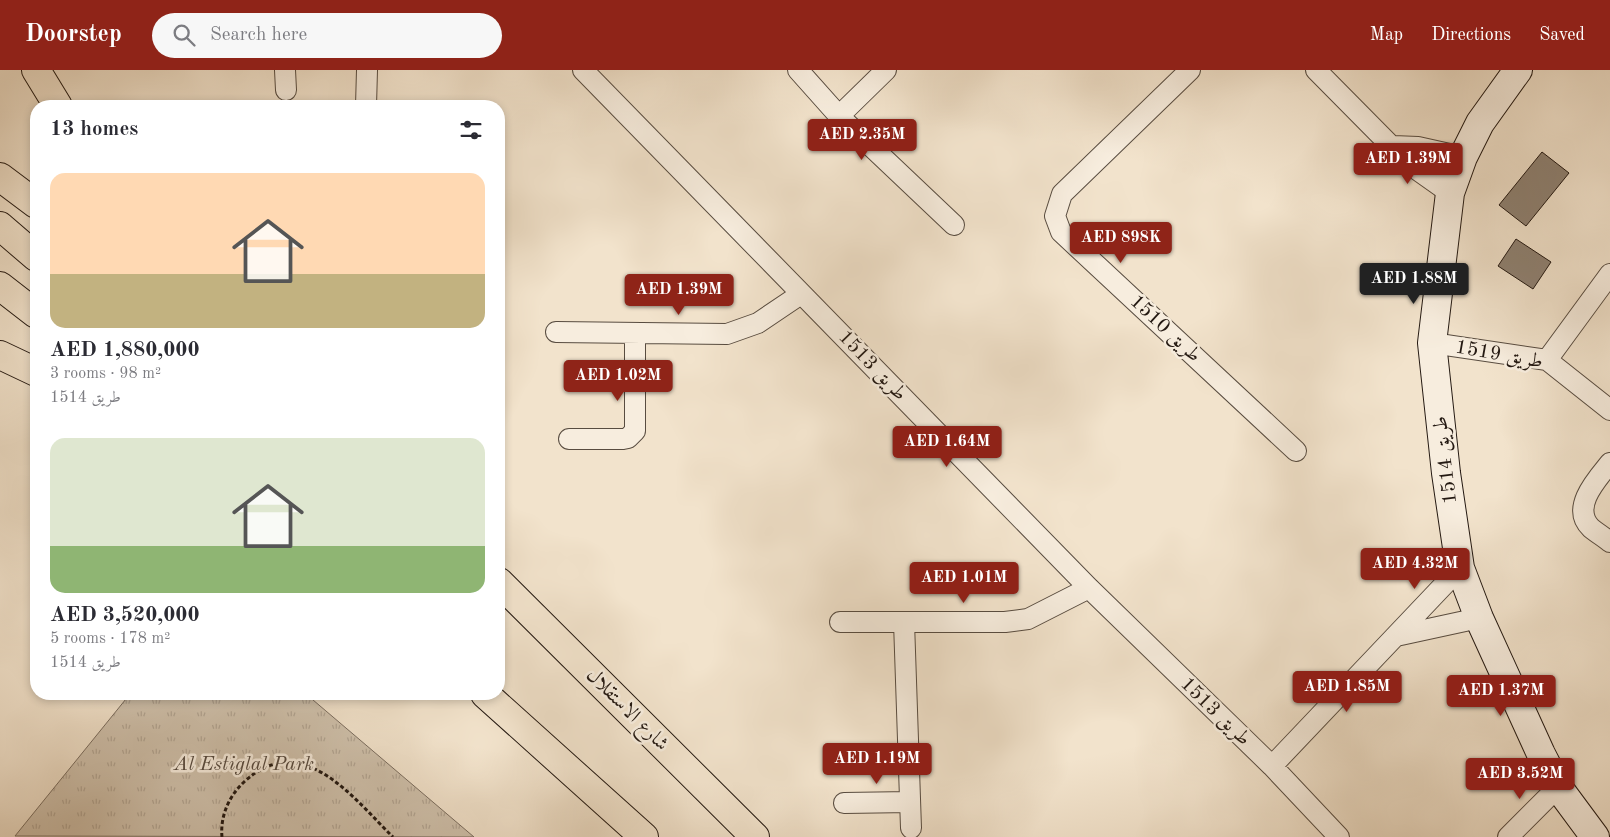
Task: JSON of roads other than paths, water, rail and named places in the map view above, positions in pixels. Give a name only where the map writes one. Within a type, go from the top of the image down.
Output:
[{"type":"main road","points":[[36,70],[54,100]]},
{"type":"main road","points":[[0,177],[30,200]]},
{"type":"main road","points":[[0,226],[30,252]]},
{"type":"main road","points":[[0,286],[30,309]]},
{"type":"main road","points":[[0,355],[30,369]]},
{"type":"main road","name":"شارع الاستقلال","points":[[505,588],[755,837]]},
{"type":"main road","points":[[505,610],[569,651]]},
{"type":"main road","points":[[492,700],[644,837]]},
{"type":"street","points":[[285,70],[286,90]]},
{"type":"street","points":[[366,100],[367,70]]},
{"type":"street","points":[[798,70],[839,116],[954,225]]},
{"type":"street","points":[[839,116],[886,70]]},
{"type":"street","name":"طريق 1510","points":[[1190,70],[1062,194],[1055,216],[1061,232],[1296,451]]},
{"type":"street","points":[[1316,70],[1409,164],[1450,193]]},
{"type":"street","name":"طريق 1514","points":[[1518,70],[1480,123],[1463,157],[1450,193],[1432,343],[1446,473],[1460,568],[1479,618],[1558,787],[1595,837]]},
{"type":"street","name":"طريق 1513","points":[[585,71],[1089,588],[1272,766],[1339,837]]},
{"type":"street","points":[[1393,146],[1418,147],[1463,157]]},
{"type":"street","points":[[1546,360],[1610,274]]},
{"type":"street","points":[[556,332],[727,334],[758,323],[801,294]]},
{"type":"street","points":[[569,439],[623,439],[628,438],[635,431],[635,333]]},
{"type":"street","name":"طريق 1519","points":[[1432,343],[1546,360],[1610,410]]},
{"type":"street","points":[[1610,463],[1588,490],[1583,509],[1589,526],[1610,542]]},
{"type":"street","points":[[1272,766],[1460,568]]},
{"type":"street","points":[[840,622],[1005,622],[1028,619],[1089,588]]},
{"type":"street","points":[[1396,636],[1479,618]]},
{"type":"street","points":[[904,622],[911,828]]},
{"type":"street","points":[[1508,837],[1558,787]]},
{"type":"street","points":[[844,803],[910,802]]},
{"type":"park label","name":"Al Estiglal Park","points":[[244,765]]}]
